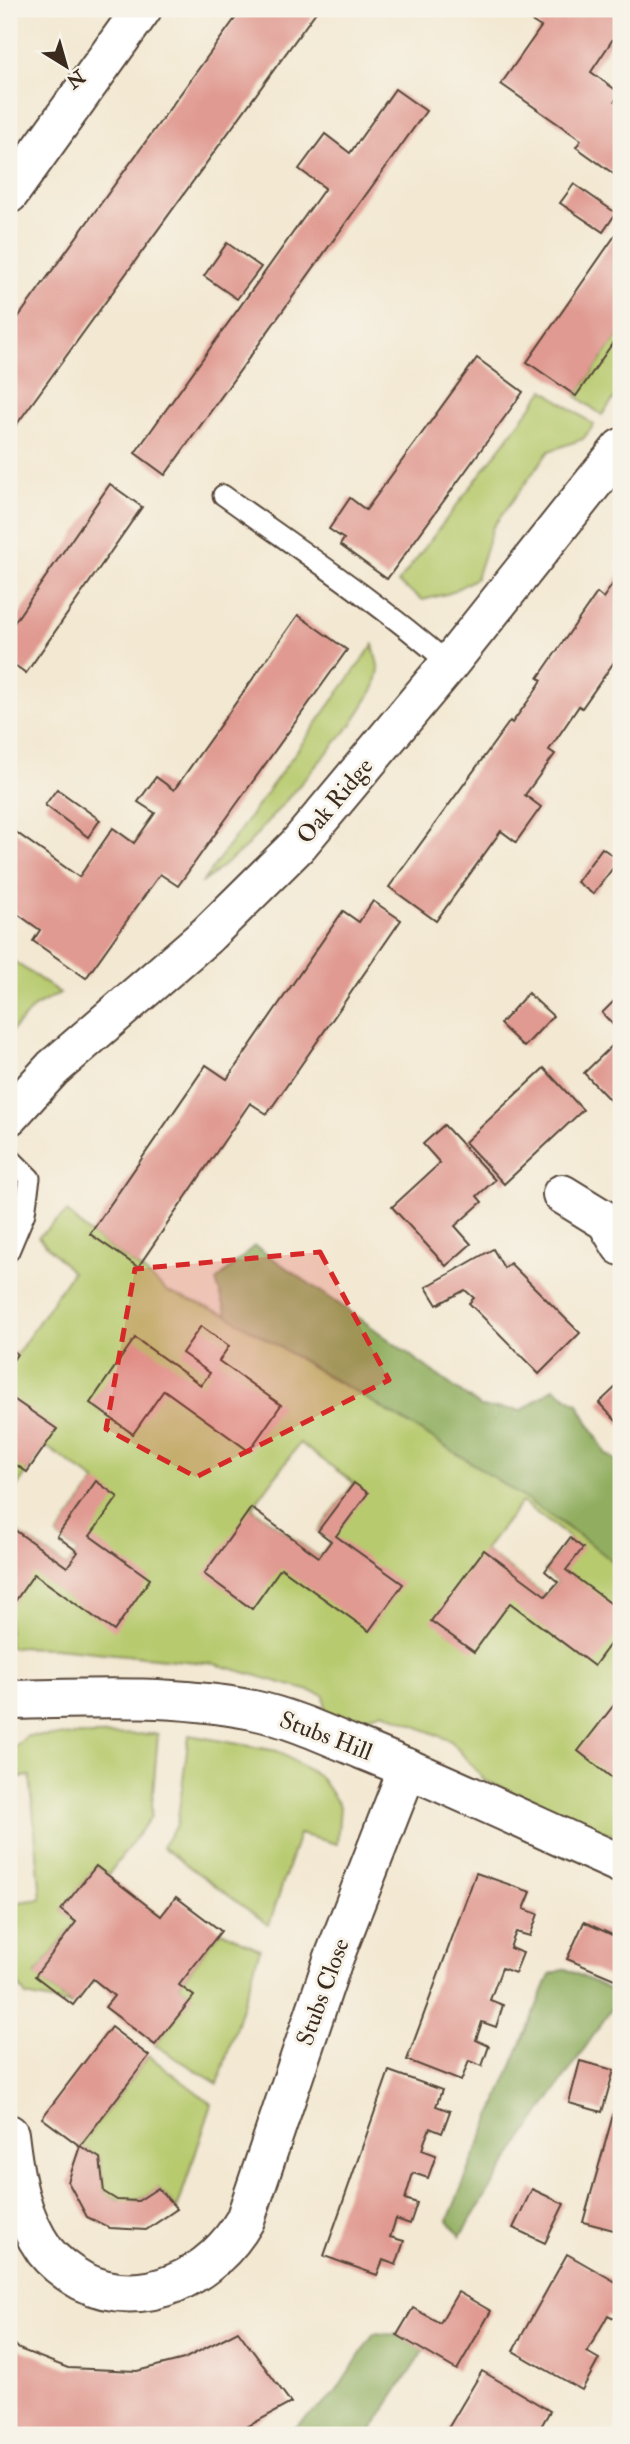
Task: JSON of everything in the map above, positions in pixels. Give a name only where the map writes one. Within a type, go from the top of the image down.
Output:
[{"type":"street","points":[[9,194],[142,9]]},
{"type":"street","name":"Oak Ridge","points":[[9,1116],[53,1068],[207,935],[298,846],[449,664],[621,448]]},
{"type":"street","points":[[562,1194],[616,1224]]},
{"type":"street","name":"Stubs Hill","points":[[9,1700],[125,1697],[191,1701],[254,1710],[301,1725],[408,1768],[621,1864]]},
{"type":"street","name":"Stubs Close","points":[[9,2134],[19,2201],[32,2231],[46,2252],[66,2273],[94,2287],[117,2293],[149,2292],[181,2280],[212,2262],[233,2241],[245,2220],[333,1960],[408,1768]]},
{"type":"lane","points":[[223,495],[366,596],[449,664]]},
{"type":"lane","points":[[9,1157],[30,1178],[25,1213],[9,1251]]},
{"type":"highlighted area","points":[[320,1252],[389,1380],[196,1477],[106,1429],[135,1269]]},
{"type":"green space","points":[[621,331],[621,389],[602,415],[576,396]]},
{"type":"green space","points":[[544,390],[594,425],[583,439],[549,451],[493,527],[476,578],[450,593],[423,600],[398,583]]},
{"type":"green space","points":[[373,645],[379,670],[375,687],[352,724],[245,848],[201,884]]},
{"type":"green space","points":[[9,958],[60,993],[34,1007],[9,1034]]},
{"type":"green space","points":[[67,1212],[90,1234],[138,1267],[168,1292],[227,1315],[333,1380],[390,1410],[499,1480],[605,1554],[621,1570],[621,1839],[484,1780],[451,1741],[384,1712],[351,1722],[326,1713],[324,1695],[215,1664],[55,1648],[9,1647],[9,1526],[67,1567],[78,1552],[57,1536],[96,1481],[45,1446],[9,1499],[9,1366],[72,1272],[38,1237]],"holes":[[[300,1443],[354,1483],[318,1531],[331,1541],[319,1557],[252,1508]],[[522,1502],[570,1538],[545,1571],[558,1582],[546,1596],[484,1550]]]},
{"type":"green space","points":[[255,1246],[481,1407],[522,1410],[554,1388],[578,1404],[606,1454],[621,1463],[621,1570],[587,1541],[490,1475],[227,1315],[216,1281]]},
{"type":"green space","points":[[158,1734],[151,1817],[108,1875],[96,1866],[62,1910],[76,1922],[35,1975],[72,2005],[26,1996],[13,1976],[11,1903],[41,1899],[30,1776],[9,1779],[9,1752],[27,1736]]},
{"type":"green space","points":[[189,1735],[277,1751],[320,1777],[340,1806],[337,1844],[299,1834],[269,1925],[162,1847],[177,1825]]},
{"type":"green space","points":[[221,1931],[260,1949],[218,2084],[155,2045],[193,1996],[179,1985]]},
{"type":"green space","points":[[566,1969],[621,1995],[460,2236],[448,2220],[550,1974]]},
{"type":"green space","points":[[149,2056],[212,2104],[177,2209],[158,2188],[132,2202],[119,2200],[104,2192],[100,2158],[80,2146]]},
{"type":"green space","points":[[374,2333],[397,2335],[424,2350],[368,2435],[286,2435],[334,2395]]},
{"type":"building","points":[[242,9],[318,9],[9,435],[9,330]]},
{"type":"building","points":[[531,9],[621,9],[621,27],[591,72],[620,93],[615,101],[621,105],[621,179],[576,147],[581,140],[501,84],[541,27],[525,17]]},
{"type":"building","points":[[395,89],[426,111],[165,475],[135,453],[325,188],[299,169],[325,134],[350,153]]},
{"type":"building","points":[[574,184],[616,213],[603,232],[560,203]]},
{"type":"building","points":[[621,227],[621,331],[576,396],[527,362]]},
{"type":"building","points":[[227,243],[261,267],[237,299],[204,276]]},
{"type":"building","points":[[477,358],[523,392],[387,579],[340,545],[344,539],[329,529],[350,498],[366,510]]},
{"type":"building","points":[[110,484],[142,507],[26,673],[9,661],[9,630]]},
{"type":"building","points":[[621,572],[621,652],[549,750],[555,754],[525,795],[541,807],[516,842],[501,831],[436,921],[389,887],[510,721],[512,723],[531,697],[542,680],[538,678],[597,593],[603,598]]},
{"type":"building","points":[[298,615],[347,650],[178,886],[160,874],[86,978],[33,941],[40,930],[9,908],[10,828],[79,877],[113,828],[134,843],[155,813],[138,802],[156,777],[174,790]]},
{"type":"building","points":[[57,789],[100,820],[88,837],[45,805]]},
{"type":"building","points":[[602,848],[619,860],[593,894],[577,882]]},
{"type":"building","points":[[373,901],[401,920],[267,1114],[250,1103],[138,1267],[90,1234],[206,1065],[227,1079],[343,911],[359,922]]},
{"type":"building","points":[[528,993],[553,1016],[524,1047],[500,1024]]},
{"type":"building","points":[[621,994],[621,1033],[602,1013]]},
{"type":"building","points":[[621,1037],[621,1108],[619,1110],[584,1073]]},
{"type":"building","points":[[544,1068],[583,1110],[504,1184],[465,1142]]},
{"type":"building","points":[[444,1125],[495,1180],[477,1196],[482,1202],[455,1226],[471,1244],[446,1266],[392,1207],[440,1163],[423,1144]]},
{"type":"building","points":[[493,1249],[504,1268],[510,1263],[580,1333],[539,1374],[469,1303],[474,1298],[465,1290],[437,1305],[426,1287]]},
{"type":"building","points":[[201,1326],[229,1346],[219,1361],[281,1405],[249,1451],[164,1390],[133,1434],[90,1403],[135,1338],[201,1385],[210,1373],[182,1353]]},
{"type":"building","points":[[9,1348],[17,1354],[9,1366]]},
{"type":"building","points":[[621,1382],[621,1426],[599,1403]]},
{"type":"building","points":[[9,1396],[57,1429],[27,1472],[9,1460]]},
{"type":"building","points":[[96,1481],[118,1497],[90,1536],[150,1579],[114,1631],[34,1574],[9,1610],[9,1526],[67,1567],[78,1552],[57,1536]]},
{"type":"building","points":[[354,1483],[368,1493],[336,1536],[403,1584],[369,1631],[281,1568],[252,1609],[204,1574],[251,1508],[319,1557],[331,1541],[318,1531]]},
{"type":"building","points":[[570,1538],[583,1548],[566,1570],[621,1611],[621,1629],[594,1666],[510,1603],[474,1652],[431,1621],[484,1550],[546,1596],[558,1582],[545,1571]]},
{"type":"building","points":[[621,1696],[621,1785],[578,1751]]},
{"type":"building","points":[[96,1866],[161,1916],[176,1897],[221,1931],[179,1985],[194,1996],[155,2045],[105,2007],[114,1996],[93,1979],[73,2005],[35,1976],[76,1922],[61,1910]]},
{"type":"building","points":[[476,1873],[531,1892],[524,1909],[538,1914],[530,1936],[516,1932],[510,1948],[523,1953],[515,1973],[502,1968],[490,2000],[503,2005],[496,2027],[482,2022],[476,2040],[489,2046],[482,2066],[469,2061],[461,2081],[407,2060]]},
{"type":"building","points":[[584,1922],[621,1939],[619,1981],[567,1959]]},
{"type":"building","points":[[111,2027],[149,2056],[80,2146],[42,2118]]},
{"type":"building","points":[[580,2061],[614,2070],[602,2112],[569,2103]]},
{"type":"building","points":[[389,2071],[442,2090],[436,2106],[450,2111],[442,2133],[430,2128],[425,2140],[422,2150],[436,2155],[428,2178],[413,2173],[405,2199],[417,2203],[410,2224],[396,2219],[390,2237],[404,2241],[396,2265],[383,2260],[377,2275],[324,2256]]},
{"type":"building","points":[[613,2115],[621,2117],[621,2232],[583,2222]]},
{"type":"building","points":[[80,2146],[100,2158],[104,2192],[117,2200],[138,2201],[158,2188],[177,2209],[146,2230],[110,2228],[87,2217],[68,2182]]},
{"type":"building","points":[[532,2189],[564,2204],[545,2243],[513,2228]]},
{"type":"building","points":[[567,2254],[621,2285],[620,2321],[608,2315],[587,2352],[599,2359],[582,2390],[513,2351]]},
{"type":"building","points":[[458,2292],[491,2311],[457,2370],[397,2335],[413,2308],[440,2323]]},
{"type":"building","points":[[238,2331],[291,2403],[232,2435],[16,2435],[9,2432],[9,2338],[19,2349],[68,2368],[137,2371],[184,2359]]},
{"type":"building","points":[[482,2371],[550,2411],[536,2435],[444,2435]]}]
